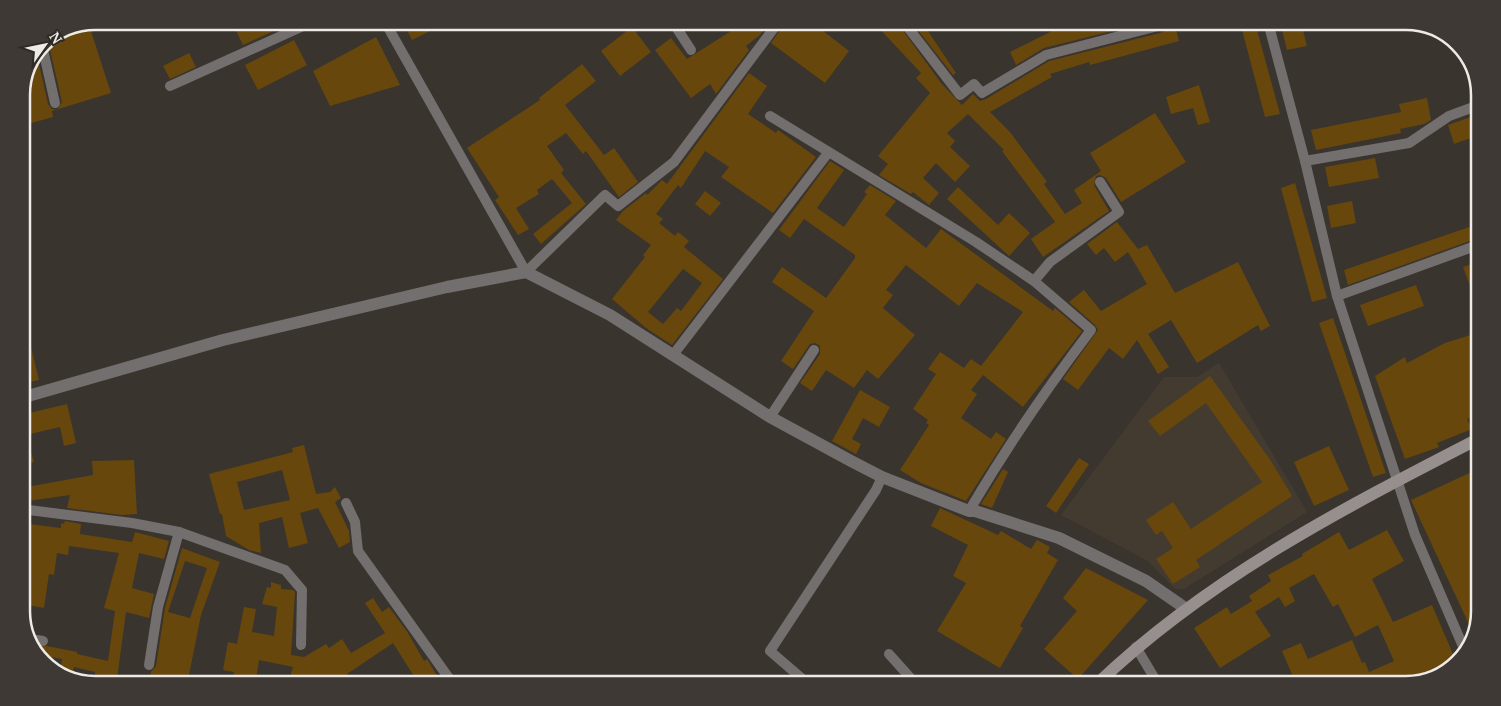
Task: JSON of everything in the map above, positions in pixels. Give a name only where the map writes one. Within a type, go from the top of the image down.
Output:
[{"type":"main road","points":[[1105,676],[1136,647],[1185,608],[1274,548],[1396,481],[1471,443]]},
{"type":"street","points":[[170,86],[294,30]]},
{"type":"street","points":[[390,30],[526,272],[610,315],[770,417],[882,477],[969,511],[975,511],[1059,538],[1146,581],[1185,608]]},
{"type":"street","points":[[678,30],[691,50]]},
{"type":"street","points":[[30,395],[223,340],[447,288],[526,272],[605,195],[618,206],[674,162],[773,30]]},
{"type":"street","points":[[910,30],[960,95],[974,84],[982,93],[1046,55],[1143,30]]},
{"type":"street","points":[[1271,30],[1337,296],[1415,535],[1462,644]]},
{"type":"street","points":[[44,54],[55,103]]},
{"type":"street","points":[[1305,161],[1409,143],[1449,116],[1471,108]]},
{"type":"street","points":[[770,116],[976,242],[1034,281],[1091,330],[1054,379],[1002,456],[969,511]]},
{"type":"street","points":[[673,355],[828,153]]},
{"type":"street","points":[[1034,281],[1050,262],[1119,212],[1100,182]]},
{"type":"street","points":[[1337,296],[1471,248]]},
{"type":"street","points":[[770,417],[814,350]]},
{"type":"street","points":[[799,676],[770,651],[876,490],[882,477]]},
{"type":"street","points":[[346,503],[355,522],[358,551],[447,676]]},
{"type":"street","points":[[30,510],[132,523],[179,532],[285,570],[302,590],[301,644]]},
{"type":"street","points":[[149,665],[158,606],[179,532]]},
{"type":"street","points":[[37,641],[43,641]]},
{"type":"street","points":[[1136,647],[1153,676]]},
{"type":"street","points":[[889,654],[909,676]]},
{"type":"shaded area","points":[[1219,363],[1307,512],[1184,589],[1175,589],[1148,561],[1061,515],[1164,377],[1197,377]]},
{"type":"building","points":[[91,30],[111,93],[57,109],[62,102],[50,48],[74,33]]},
{"type":"building","points":[[236,30],[276,30],[243,45]]},
{"type":"building","points":[[407,30],[430,30],[430,31],[412,40]]},
{"type":"building","points":[[628,30],[634,30],[651,52],[620,76],[601,51]]},
{"type":"building","points":[[733,30],[764,30],[746,46],[749,50],[716,94],[710,84],[691,98],[655,50],[671,38],[687,59]]},
{"type":"building","points":[[780,30],[822,30],[849,51],[825,83],[771,43]]},
{"type":"building","points":[[881,30],[903,30],[941,83],[962,105],[973,94],[980,101],[986,99],[1049,61],[1166,30],[1176,30],[1179,41],[1090,65],[1089,62],[1050,74],[1052,77],[990,112],[1010,132],[1047,182],[1044,184],[1065,214],[1082,203],[1074,190],[1101,171],[1090,153],[1155,113],[1186,162],[1121,202],[1106,178],[1100,175],[1096,176],[1094,185],[1109,211],[1043,257],[1031,239],[1055,222],[1002,151],[1004,150],[968,114],[947,133],[955,141],[950,147],[970,166],[955,182],[936,163],[923,178],[939,193],[929,205],[913,192],[911,194],[879,175],[888,164],[878,156],[930,93],[916,78],[921,73]]},
{"type":"building","points":[[918,30],[927,30],[956,73],[953,75]]},
{"type":"building","points":[[1054,30],[1116,30],[1044,48],[1016,65],[1010,52]]},
{"type":"building","points":[[1242,30],[1257,30],[1280,114],[1265,117]]},
{"type":"building","points":[[1282,30],[1303,30],[1307,46],[1287,50]]},
{"type":"building","points":[[376,37],[400,85],[330,106],[313,71]]},
{"type":"building","points":[[294,40],[307,65],[258,90],[245,65]]},
{"type":"building","points":[[189,53],[196,67],[170,79],[163,66]]},
{"type":"building","points":[[39,63],[48,104],[52,109],[56,110],[52,111],[53,117],[30,123],[30,90],[32,78]]},
{"type":"building","points":[[582,64],[596,81],[565,105],[604,155],[614,148],[638,182],[619,197],[586,151],[583,154],[566,133],[547,146],[564,170],[561,173],[586,204],[541,244],[533,234],[572,203],[552,179],[537,190],[539,194],[516,208],[529,229],[518,235],[495,200],[499,197],[467,148],[540,100],[539,98]]},
{"type":"building","points":[[749,73],[767,86],[748,114],[776,133],[778,130],[816,157],[773,213],[721,177],[729,167],[705,151],[681,188],[678,185],[656,214],[663,219],[659,223],[675,236],[678,232],[689,241],[684,247],[723,279],[672,345],[646,328],[612,299],[645,257],[643,255],[651,245],[616,220],[623,211],[646,193],[647,195],[662,180],[667,184]],"holes":[[[683,269],[702,283],[681,311],[677,308],[663,324],[648,312]]]},
{"type":"building","points":[[1199,85],[1210,122],[1198,125],[1193,108],[1171,114],[1166,97]]},
{"type":"building","points":[[1427,98],[1431,120],[1424,124],[1400,129],[1401,133],[1316,150],[1311,130],[1401,112],[1399,104]]},
{"type":"building","points":[[1471,117],[1471,138],[1454,144],[1448,125]]},
{"type":"building","points":[[1375,158],[1379,178],[1329,187],[1325,167]]},
{"type":"building","points":[[830,161],[844,170],[817,208],[844,227],[867,194],[864,192],[870,185],[896,201],[885,215],[926,248],[941,229],[1053,311],[1055,308],[1082,331],[1023,407],[983,375],[971,390],[977,394],[961,418],[991,439],[996,432],[1006,439],[966,501],[921,483],[900,470],[929,425],[926,423],[928,420],[913,409],[936,374],[928,369],[940,352],[964,368],[971,359],[981,366],[1023,312],[977,283],[959,306],[906,265],[886,290],[893,295],[883,308],[915,335],[878,379],[867,370],[854,388],[826,370],[812,391],[800,383],[820,354],[820,346],[815,343],[810,344],[793,369],[781,361],[814,311],[772,282],[782,267],[826,298],[855,258],[855,255],[804,219],[790,238],[779,230]]},
{"type":"building","points":[[1295,183],[1327,298],[1312,302],[1281,188]]},
{"type":"building","points":[[958,187],[998,225],[1009,213],[1030,233],[1009,256],[947,199]]},
{"type":"building","points":[[705,191],[721,203],[710,216],[695,204]]},
{"type":"building","points":[[1352,201],[1356,223],[1331,228],[1327,206]]},
{"type":"building","points":[[1117,222],[1138,249],[1147,245],[1175,293],[1238,262],[1270,326],[1261,331],[1258,325],[1197,363],[1171,320],[1148,334],[1169,367],[1158,374],[1137,340],[1123,359],[1109,348],[1078,390],[1063,379],[1098,330],[1095,325],[1069,302],[1084,290],[1101,311],[1147,284],[1128,252],[1115,262],[1104,248],[1096,255],[1087,244]]},
{"type":"building","points":[[1471,226],[1471,241],[1348,285],[1344,270]]},
{"type":"building","points":[[1471,264],[1471,289],[1463,267]]},
{"type":"building","points":[[1416,285],[1424,306],[1368,326],[1360,305]]},
{"type":"building","points":[[1333,318],[1386,473],[1373,477],[1319,323]]},
{"type":"building","points":[[1471,335],[1471,418],[1467,419],[1471,429],[1437,443],[1439,447],[1405,459],[1375,376],[1405,357],[1407,363],[1445,343]]},
{"type":"building","points":[[30,343],[39,380],[30,382]]},
{"type":"building","points":[[1210,376],[1271,461],[1292,496],[1196,560],[1200,567],[1173,584],[1156,559],[1173,548],[1162,531],[1156,535],[1146,520],[1173,502],[1191,529],[1262,482],[1206,403],[1160,436],[1148,421]]},
{"type":"building","points":[[860,390],[890,407],[879,427],[863,418],[852,439],[861,444],[856,454],[832,441]]},
{"type":"building","points":[[67,404],[76,443],[64,446],[60,427],[30,434],[30,413]]},
{"type":"building","points":[[304,445],[316,494],[330,492],[335,487],[341,498],[335,502],[349,531],[350,542],[339,548],[318,508],[300,513],[308,543],[289,548],[282,517],[259,523],[261,553],[249,550],[226,536],[222,514],[220,514],[209,474],[293,452],[292,448]],"holes":[[[282,470],[290,500],[244,510],[237,482]]]},
{"type":"building","points":[[1329,446],[1349,490],[1314,506],[1294,462]]},
{"type":"building","points":[[30,448],[34,462],[30,463]]},
{"type":"building","points":[[1079,458],[1089,464],[1056,513],[1046,506]]},
{"type":"building","points":[[134,460],[137,514],[122,515],[67,508],[70,495],[30,501],[30,486],[93,475],[92,461]]},
{"type":"building","points":[[1003,469],[1008,472],[992,508],[981,504]]},
{"type":"building","points":[[1471,472],[1470,625],[1411,500]]},
{"type":"building","points":[[940,508],[998,535],[1001,531],[1031,549],[1037,540],[1050,547],[1047,553],[1058,560],[1020,626],[1023,628],[1000,668],[937,631],[966,583],[953,576],[968,545],[931,526]]},
{"type":"building","points":[[65,521],[81,524],[80,534],[132,542],[135,532],[169,541],[164,559],[139,553],[132,588],[154,594],[149,618],[126,612],[117,676],[94,676],[95,672],[74,667],[73,672],[70,671],[61,666],[62,659],[48,656],[40,646],[77,652],[77,654],[108,661],[115,611],[104,608],[119,553],[69,546],[68,555],[57,553],[54,575],[49,574],[44,608],[30,606],[30,524],[61,528],[61,523],[64,524]]},
{"type":"building","points":[[1387,530],[1404,561],[1372,579],[1393,622],[1432,605],[1454,655],[1449,660],[1427,673],[1419,675],[1293,676],[1282,651],[1301,643],[1308,659],[1352,640],[1362,663],[1365,662],[1369,672],[1394,661],[1378,625],[1355,637],[1338,604],[1333,607],[1314,574],[1289,588],[1295,601],[1285,607],[1279,597],[1255,612],[1271,636],[1220,668],[1194,628],[1227,607],[1231,614],[1252,601],[1249,596],[1271,581],[1268,575],[1303,556],[1302,554],[1339,532],[1349,550]]},
{"type":"building","points":[[182,548],[220,562],[201,615],[189,676],[150,676],[156,666],[165,608]],"holes":[[[185,561],[207,568],[190,618],[168,612]]]},
{"type":"building","points":[[1086,568],[1148,600],[1081,676],[1075,676],[1044,649],[1077,611],[1063,598]]},
{"type":"building","points":[[271,582],[281,585],[281,589],[293,590],[295,592],[291,655],[304,657],[326,644],[329,648],[342,639],[351,653],[385,633],[365,603],[373,598],[382,612],[389,607],[408,633],[424,661],[427,659],[437,676],[414,676],[393,643],[347,674],[348,676],[290,676],[293,667],[259,660],[257,676],[233,676],[234,672],[223,670],[228,642],[237,644],[244,607],[256,609],[252,632],[274,636],[277,607],[262,604],[267,587],[271,588]]}]
